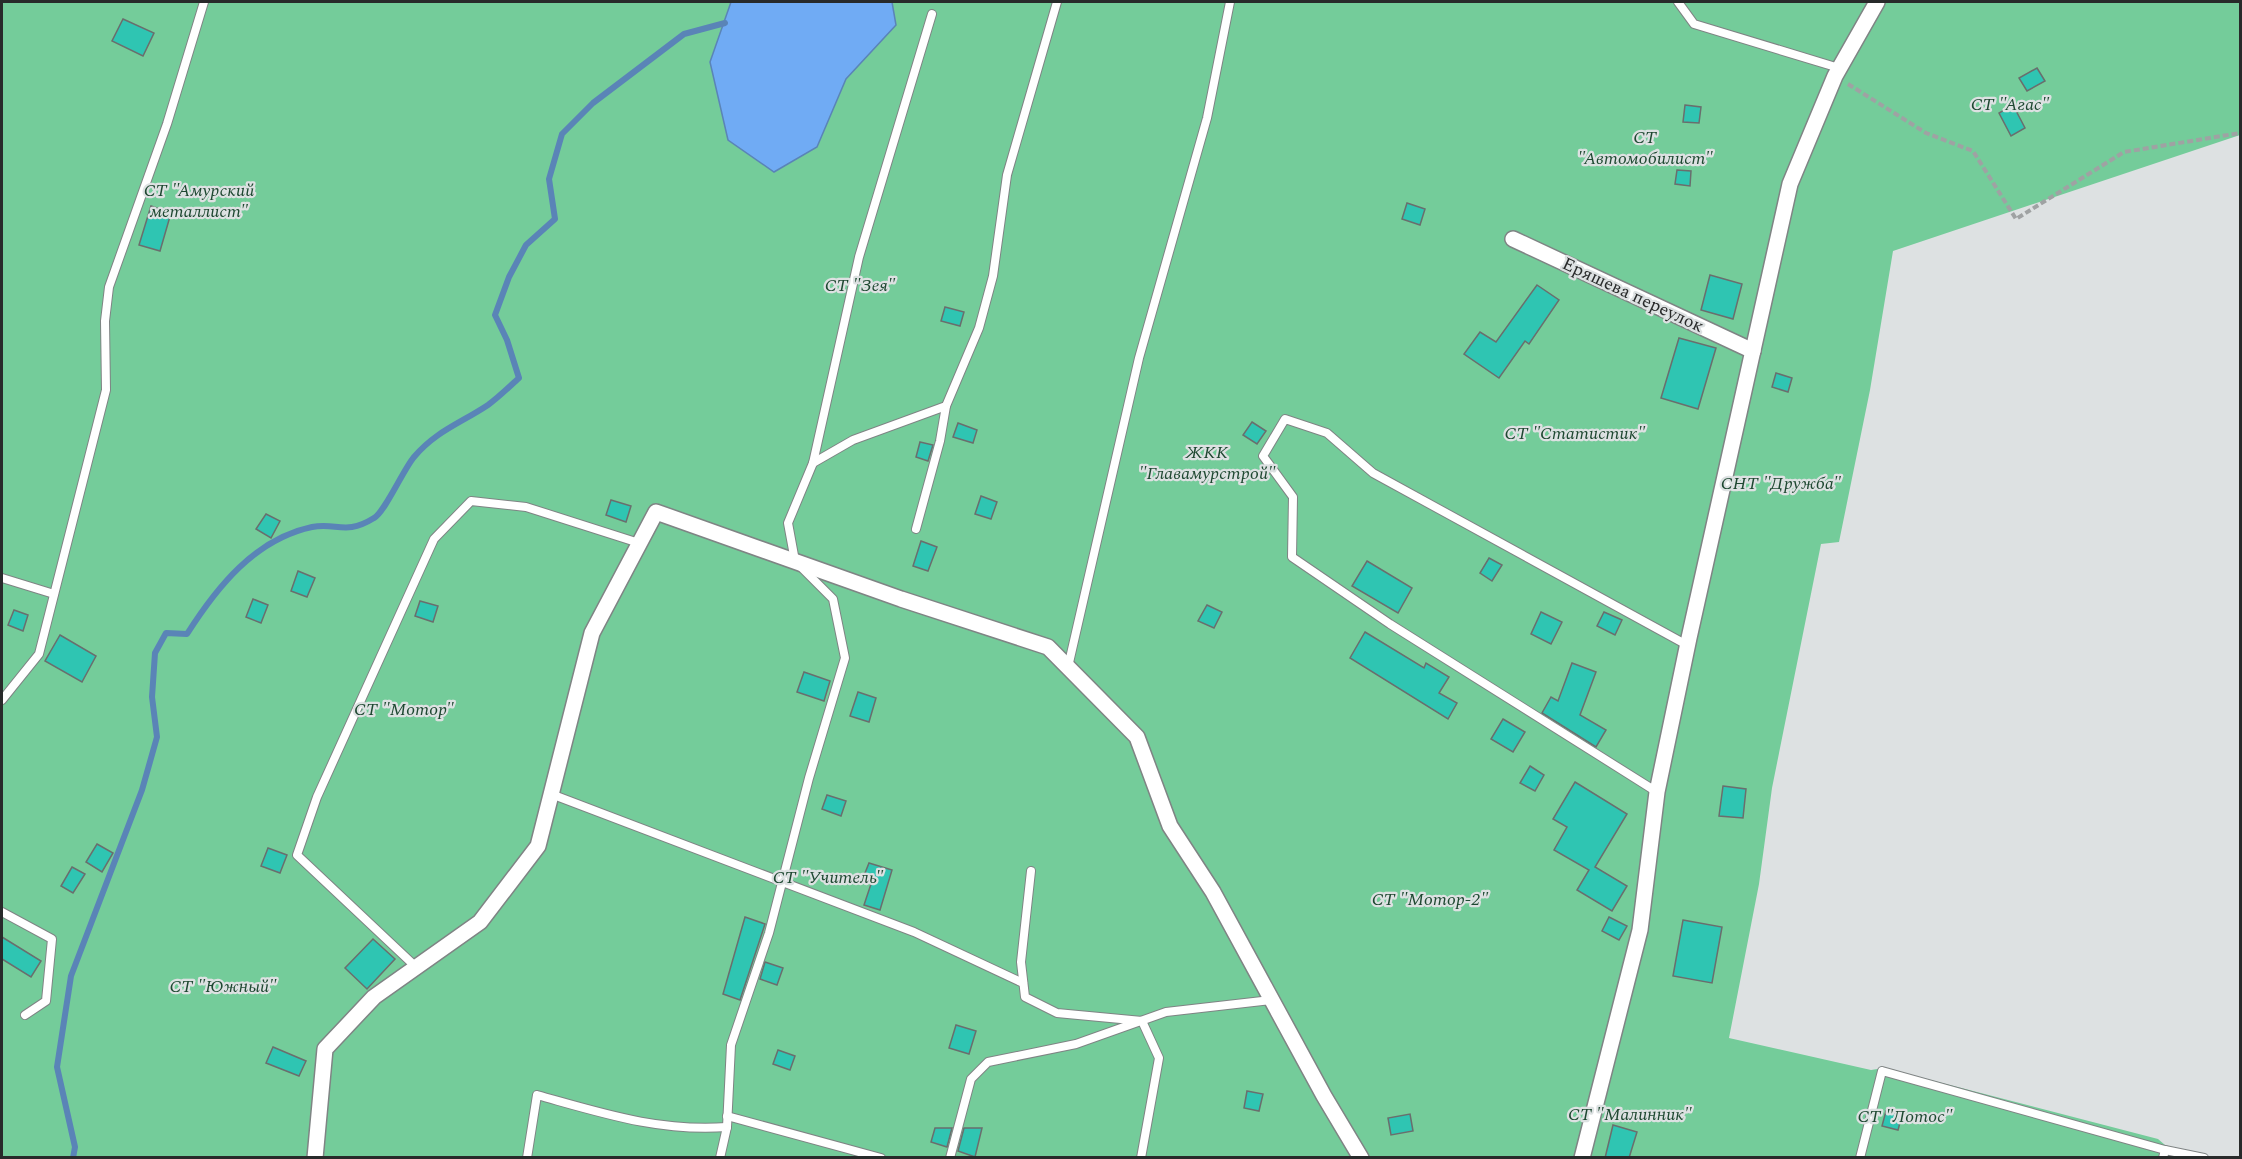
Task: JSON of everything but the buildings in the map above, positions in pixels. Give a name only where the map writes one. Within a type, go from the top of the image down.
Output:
[{"type":"street","points":[[1582,1158],[1640,930],[1657,792],[1687,645],[1790,184],[1837,72],[1877,2]]},
{"type":"street","name":"Еряшева переулок","points":[[1513,239],[1753,351]]},
{"type":"street","points":[[315,1158],[325,1049],[374,997],[480,922],[538,846],[592,633],[656,512],[1048,647],[1137,737],[1170,826],[1212,892],[1361,1158]]},
{"type":"lane","points":[[2,700],[39,654],[106,390],[105,321],[109,288],[167,124],[204,2]]},
{"type":"lane","points":[[916,529],[940,441],[946,406],[979,328],[993,276],[1007,175],[1057,2]]},
{"type":"lane","points":[[1068,667],[1139,358],[1207,117],[1230,2]]},
{"type":"lane","points":[[1679,2],[1694,24],[1837,72]]},
{"type":"lane","points":[[720,1158],[727,1127],[731,1045],[769,933],[809,778],[844,658],[832,598],[795,561],[788,523],[813,462],[859,257],[932,14]]},
{"type":"lane","points":[[813,462],[853,440],[946,406]]},
{"type":"lane","points":[[1657,792],[1390,624],[1292,557],[1293,497],[1263,456],[1285,419],[1327,433],[1373,473],[1687,645]]},
{"type":"lane","points":[[416,967],[297,855],[317,797],[434,539],[471,501],[526,507],[639,543]]},
{"type":"lane","points":[[2,579],[54,594]]},
{"type":"lane","points":[[551,794],[914,932],[1023,983]]},
{"type":"lane","points":[[1031,871],[1021,962],[1025,997],[1057,1013],[1142,1021]]},
{"type":"lane","points":[[2,912],[52,939],[46,1001],[25,1015]]},
{"type":"lane","points":[[950,1158],[970,1079],[988,1062],[1076,1044],[1166,1012],[1271,1000]]},
{"type":"lane","points":[[1141,1158],[1159,1058],[1142,1021]]},
{"type":"lane","points":[[1860,1158],[1882,1071],[2164,1154],[2204,1158]]},
{"type":"lane","points":[[527,1158],[537,1095],[638,1123],[695,1129],[727,1127]]},
{"type":"lane","points":[[727,1116],[882,1158]]},
{"type":"path","points":[[1837,72],[1926,133],[1973,151],[2016,219],[2124,152],[2241,133]]},
{"type":"green space","points":[[2,2],[2240,2],[2240,135],[1893,251],[1870,390],[1839,542],[1821,544],[1772,788],[1759,884],[1729,1038],[1871,1070],[1884,1068],[2158,1139],[2179,1157],[2,1158]]},
{"type":"water","points":[[731,2],[892,2],[896,25],[846,79],[817,147],[774,172],[728,140],[710,62]]},
{"type":"waterway","points":[[73,1158],[75,1147],[57,1067],[71,976],[142,790],[157,737],[152,697],[155,653],[166,633],[187,634],[211,599],[239,567],[273,542],[291,533],[312,527],[356,526],[374,518],[422,448],[440,434],[488,405],[519,378],[507,340],[495,315],[509,277],[526,245],[555,219],[549,179],[562,134],[593,103],[684,34],[725,23]]},
{"type":"park label","name":"СТ \"Агас\"","points":[[2010,104]]},
{"type":"park label","name":"СТ \"Автомобилист\"","points":[[1645,147]]},
{"type":"park label","name":"СТ \"Амурский металлист\"","points":[[199,200]]},
{"type":"park label","name":"СТ \"Зея\"","points":[[860,285]]},
{"type":"park label","name":"СТ \"Статистик\"","points":[[1575,433]]},
{"type":"park label","name":"ЖКК \"Главамурстрой\"","points":[[1207,462]]},
{"type":"park label","name":"СНТ \"Дружба\"","points":[[1781,483]]},
{"type":"park label","name":"СТ \"Мотор\"","points":[[404,709]]},
{"type":"park label","name":"СТ \"Учитель\"","points":[[828,877]]},
{"type":"park label","name":"СТ \"Мотор-2\"","points":[[1430,899]]},
{"type":"park label","name":"СТ \"Южный\"","points":[[223,986]]},
{"type":"park label","name":"СТ \"Малинник\"","points":[[1630,1114]]},
{"type":"park label","name":"СТ \"Лотос\"","points":[[1905,1116]]}]
